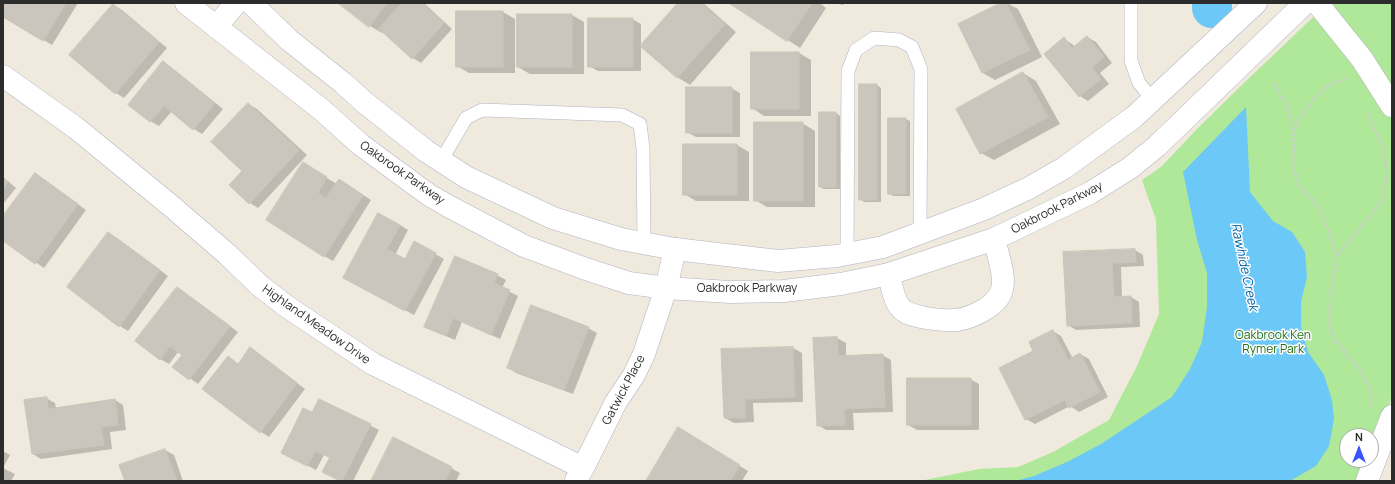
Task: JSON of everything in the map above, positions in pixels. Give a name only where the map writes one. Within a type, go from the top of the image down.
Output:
[{"type":"street","name":"Oakbrook Parkway","points":[[186,3],[322,110],[361,145],[429,195],[524,246],[586,270],[629,283],[666,288],[730,292],[784,291],[841,284],[889,274],[994,239],[1090,193],[1130,168],[1157,146],[1305,3]]},
{"type":"street","points":[[216,27],[236,3]]},
{"type":"street","points":[[250,3],[289,40],[343,83],[364,102],[420,146],[466,177],[553,218],[621,239],[675,249],[778,261],[847,254],[883,247],[984,209],[1029,188],[1070,163],[1134,117],[1256,3]]},
{"type":"street","points":[[1317,3],[1362,59],[1392,106]]},
{"type":"street","name":"Highland Meadow Drive","points":[[3,76],[76,128],[227,254],[259,285],[292,310],[373,364],[580,475]]},
{"type":"street","points":[[889,274],[897,302],[901,308],[914,316],[943,321],[966,319],[976,315],[991,305],[998,299],[1002,290],[1004,281],[994,239]]},
{"type":"street","name":"Gatwick Place","points":[[580,475],[616,402],[634,375],[641,361],[666,288],[675,249]]},
{"type":"street","points":[[1367,481],[1392,416]]},
{"type":"lane","points":[[1131,3],[1131,61],[1139,83],[1152,99]]},
{"type":"lane","points":[[847,254],[848,71],[856,50],[874,38],[899,40],[912,47],[921,69],[920,233]]},
{"type":"lane","points":[[441,161],[466,118],[482,110],[622,115],[640,124],[643,148],[644,243]]},
{"type":"path","points":[[1343,73],[1348,82]]},
{"type":"path","points":[[1293,131],[1302,115],[1316,96],[1329,85],[1346,78]]},
{"type":"path","points":[[1273,83],[1287,107],[1293,131],[1296,178],[1304,192],[1316,205],[1336,256],[1330,293],[1329,322],[1333,338],[1363,374],[1371,391],[1371,410]]},
{"type":"path","points":[[1336,256],[1382,201],[1387,175],[1384,153],[1368,112]]},
{"type":"green space","name":"Oakbrook Ken Rymer Park","points":[[1328,3],[1392,3],[1392,395],[1379,438],[1379,428],[1339,428],[1339,468],[1369,468],[1364,481],[920,481],[979,469],[1018,467],[1053,452],[1109,420],[1137,366],[1159,314],[1156,220],[1142,180],[1161,167],[1198,128]]},
{"type":"water","points":[[1246,107],[1250,192],[1273,221],[1292,232],[1305,252],[1307,277],[1301,302],[1301,327],[1308,352],[1324,375],[1332,400],[1334,419],[1329,446],[1316,466],[1290,481],[1015,481],[1034,476],[1067,462],[1101,444],[1172,397],[1190,369],[1202,342],[1207,307],[1207,273],[1197,240],[1183,172]]},
{"type":"building","points":[[3,3],[66,3],[43,41],[3,17]]},
{"type":"building","points":[[338,3],[387,3],[369,27]]},
{"type":"building","points":[[402,3],[422,3],[444,23],[412,59],[379,29]]},
{"type":"building","points":[[678,3],[700,3],[725,24],[677,78],[640,46]]},
{"type":"building","points":[[729,3],[812,3],[787,41]]},
{"type":"building","points":[[1001,3],[1006,3],[1030,50],[982,73],[958,24]]},
{"type":"building","points":[[113,4],[159,42],[115,94],[69,55]]},
{"type":"building","points":[[456,11],[503,11],[503,67],[456,67]]},
{"type":"building","points":[[517,14],[572,14],[572,67],[517,67]]},
{"type":"building","points":[[588,18],[633,18],[633,67],[588,67]]},
{"type":"building","points":[[1087,36],[1104,57],[1092,67],[1101,79],[1079,97],[1044,54],[1064,37],[1072,48]]},
{"type":"building","points":[[751,52],[799,52],[799,109],[751,109]]},
{"type":"building","points":[[163,61],[215,103],[193,130],[164,106],[150,122],[128,105]]},
{"type":"building","points":[[1023,72],[1048,117],[980,154],[956,109]]},
{"type":"building","points":[[859,84],[877,84],[877,200],[859,200]]},
{"type":"building","points":[[686,87],[732,87],[732,133],[686,133]]},
{"type":"building","points":[[248,103],[299,150],[249,204],[229,185],[242,171],[211,142]]},
{"type":"building","points":[[819,112],[836,112],[836,187],[819,187]]},
{"type":"building","points":[[888,118],[906,118],[906,194],[888,194]]},
{"type":"building","points":[[754,122],[803,122],[803,201],[754,201]]},
{"type":"building","points":[[683,144],[737,144],[737,195],[683,195]]},
{"type":"building","points":[[303,162],[327,177],[318,193],[326,198],[339,179],[363,195],[324,257],[266,220]]},
{"type":"building","points":[[35,173],[78,204],[35,264],[3,241],[3,216]]},
{"type":"building","points":[[3,178],[8,182],[3,188]]},
{"type":"building","points":[[378,213],[400,225],[387,249],[405,259],[414,241],[436,253],[405,311],[343,278]]},
{"type":"building","points":[[108,232],[160,270],[119,327],[67,287]]},
{"type":"building","points":[[1135,249],[1136,262],[1112,263],[1114,297],[1131,296],[1132,323],[1067,326],[1063,252]]},
{"type":"building","points":[[455,256],[498,274],[494,283],[510,290],[491,335],[453,318],[446,336],[424,327]]},
{"type":"building","points":[[177,287],[230,326],[189,380],[172,367],[182,355],[170,346],[160,360],[135,341]]},
{"type":"building","points":[[531,305],[589,327],[564,390],[507,368]]},
{"type":"building","points":[[1053,330],[1068,360],[1080,353],[1100,392],[1069,408],[1065,400],[1025,420],[999,368],[1033,351],[1029,342]]},
{"type":"building","points":[[837,337],[838,356],[883,354],[885,407],[844,409],[845,425],[817,426],[813,338]]},
{"type":"building","points":[[250,347],[297,383],[260,433],[202,389],[228,356],[238,364]]},
{"type":"building","points":[[793,347],[795,397],[745,399],[745,418],[724,418],[721,349]]},
{"type":"building","points":[[907,378],[971,378],[971,425],[907,425]]},
{"type":"building","points":[[47,397],[48,409],[115,399],[118,425],[101,427],[104,445],[32,454],[24,400]]},
{"type":"building","points":[[319,399],[371,424],[342,481],[322,472],[330,457],[315,451],[307,466],[281,453],[303,408],[312,412]]},
{"type":"building","points":[[678,427],[740,465],[730,481],[646,481]]},
{"type":"building","points":[[393,437],[452,467],[445,481],[371,481]]},
{"type":"building","points":[[165,449],[177,481],[125,481],[119,465]]},
{"type":"waterway","name":"Rawhide Creek","points":[[1212,3],[1212,8]]}]
